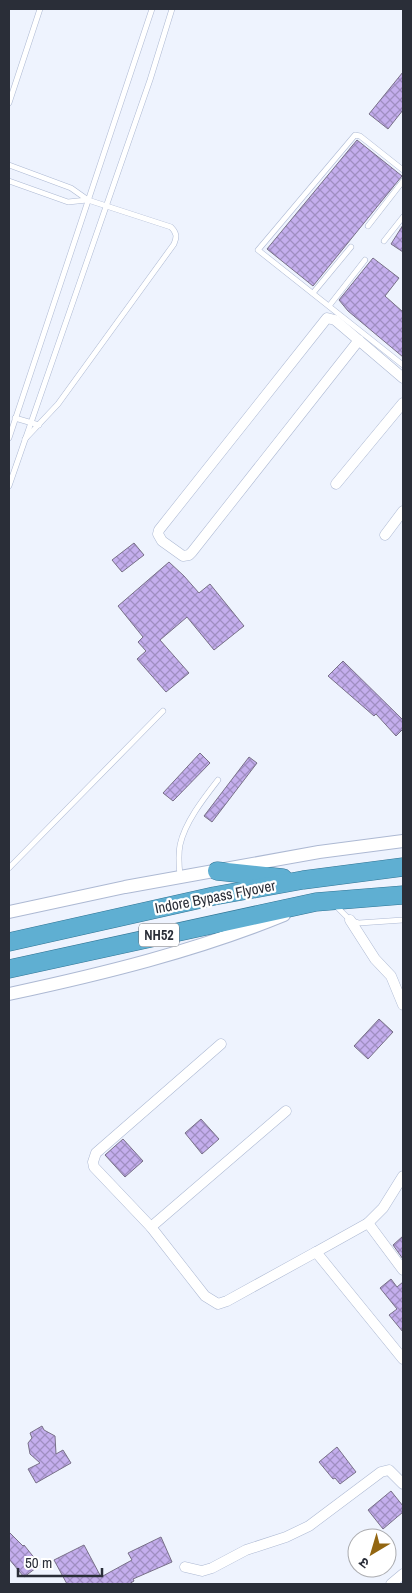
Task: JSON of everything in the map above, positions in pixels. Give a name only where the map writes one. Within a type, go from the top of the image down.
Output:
[{"type":"highway","name":"NH52","points":[[303,880],[403,867]]},
{"type":"highway","points":[[217,871],[303,880]]},
{"type":"highway","name":"Indore Bypass Flyover","points":[[9,942],[214,896],[303,880]]},
{"type":"highway","name":"NH52","points":[[309,904],[403,895]]},
{"type":"highway","name":"Indore Bypass Flyover","points":[[9,968],[309,904]]},
{"type":"street","points":[[359,340],[192,552],[189,555],[183,556],[162,541],[158,534],[159,530],[321,323],[327,318],[335,320],[359,340],[403,378]]},
{"type":"street","points":[[336,484],[403,403]]},
{"type":"street","points":[[386,535],[403,511]]},
{"type":"street","points":[[9,912],[125,887],[319,852],[403,841]]},
{"type":"street","points":[[9,994],[108,971],[193,947],[247,930],[309,904]]},
{"type":"street","points":[[350,920],[375,958],[391,976],[403,1005]]},
{"type":"street","points":[[221,1044],[96,1153],[93,1162],[94,1167],[151,1227],[205,1296],[218,1304],[227,1301],[368,1223],[383,1208],[403,1176]]},
{"type":"street","points":[[151,1227],[286,1111]]},
{"type":"street","points":[[368,1223],[403,1270]]},
{"type":"street","points":[[316,1252],[403,1359]]},
{"type":"street","points":[[185,1567],[202,1571],[212,1568],[246,1550],[286,1537],[309,1526],[381,1472],[389,1470],[403,1484]]},
{"type":"street","points":[[391,1584],[403,1574]]},
{"type":"lane","points":[[9,103],[12,84],[40,9]]},
{"type":"lane","points":[[9,438],[152,9]]},
{"type":"lane","points":[[9,486],[11,468],[30,423],[150,80],[172,9]]},
{"type":"lane","points":[[403,170],[360,136],[355,135],[259,249],[259,252],[270,261],[403,365]]},
{"type":"lane","points":[[9,165],[71,188],[88,200],[171,227],[176,232],[177,238],[58,404],[23,441]]},
{"type":"lane","points":[[9,181],[68,202],[88,200]]},
{"type":"lane","points":[[368,226],[403,181]]},
{"type":"lane","points":[[384,241],[403,217]]},
{"type":"lane","points":[[313,293],[351,247]]},
{"type":"lane","points":[[329,306],[365,260]]},
{"type":"lane","points":[[15,418],[39,425]]},
{"type":"lane","points":[[9,868],[163,711]]},
{"type":"lane","points":[[180,878],[178,860],[180,844],[201,802],[218,780]]},
{"type":"lane","points":[[331,901],[350,920],[359,923],[403,920]]},
{"type":"building","points":[[403,72],[403,110],[388,129],[369,114]]},
{"type":"building","points":[[357,140],[402,176],[313,286],[267,249]]},
{"type":"building","points":[[403,225],[403,252],[391,244]]},
{"type":"building","points":[[373,258],[399,278],[385,296],[403,312],[403,357],[348,311],[339,300]]},
{"type":"building","points":[[134,543],[144,555],[122,572],[112,560]]},
{"type":"building","points":[[169,562],[199,593],[210,584],[244,626],[214,650],[187,617],[160,640],[189,673],[166,692],[137,659],[146,651],[138,642],[143,637],[118,606]]},
{"type":"building","points":[[343,661],[403,720],[403,729],[396,736],[376,714],[374,716],[328,676]]},
{"type":"building","points":[[200,753],[210,763],[173,801],[163,793]]},
{"type":"building","points":[[249,757],[257,763],[212,822],[204,816]]},
{"type":"building","points":[[379,1019],[393,1032],[368,1059],[354,1046]]},
{"type":"building","points":[[201,1119],[219,1139],[202,1154],[185,1133]]},
{"type":"building","points":[[123,1139],[143,1161],[125,1177],[105,1155]]},
{"type":"building","points":[[403,1236],[403,1259],[393,1245]]},
{"type":"building","points":[[391,1279],[397,1287],[403,1282],[403,1332],[389,1315],[397,1309],[380,1288]]},
{"type":"building","points":[[42,1426],[44,1430],[55,1436],[56,1454],[63,1450],[71,1463],[36,1483],[28,1469],[40,1463],[30,1454],[28,1443],[32,1438],[30,1433]]},
{"type":"building","points":[[337,1447],[356,1472],[340,1484],[335,1478],[333,1479],[319,1462]]},
{"type":"building","points":[[391,1491],[403,1506],[403,1512],[384,1528],[368,1510]]},
{"type":"building","points":[[9,1532],[24,1545],[40,1565],[24,1577],[9,1559]]},
{"type":"building","points":[[161,1537],[172,1562],[133,1579],[134,1581],[129,1584],[67,1584],[54,1560],[84,1545],[101,1577],[132,1560],[128,1553]]}]
